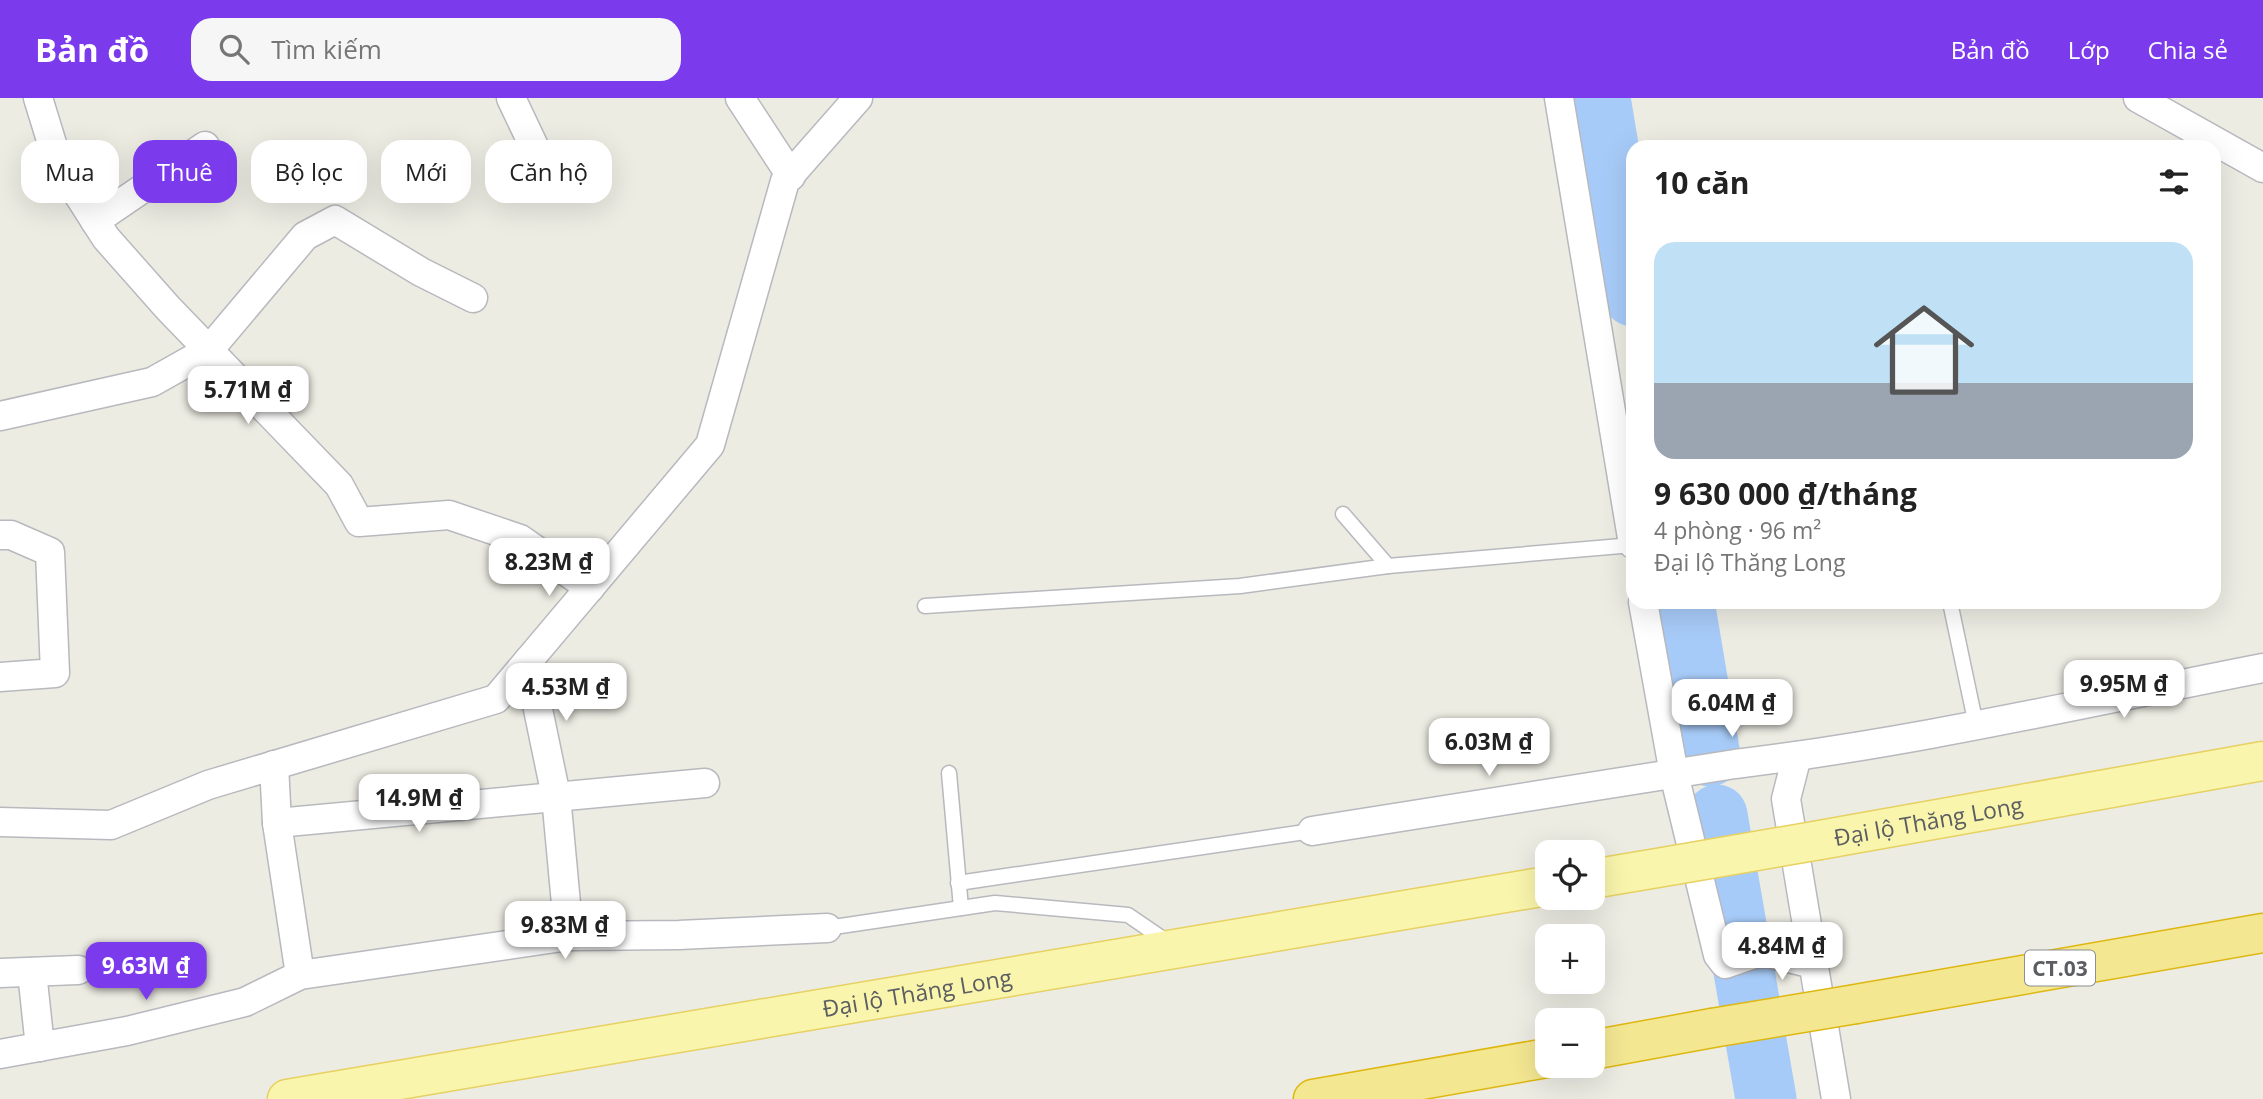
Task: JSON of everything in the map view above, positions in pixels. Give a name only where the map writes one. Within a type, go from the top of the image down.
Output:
[{"type":"highway","name":"CT.03","points":[[1605,1048],[2263,933]]},
{"type":"highway","points":[[1313,1099],[1535,1060]]},
{"type":"main road","name":"Đại lộ Thăng Long","points":[[1605,877],[2263,761]]},
{"type":"main road","name":"Đại lộ Thăng Long","points":[[287,1099],[1535,888]]},
{"type":"street","points":[[38,98],[58,163],[114,248],[339,485],[359,522],[449,515],[520,539],[590,588]]},
{"type":"street","points":[[511,98],[531,140]]},
{"type":"street","points":[[740,98],[791,176]]},
{"type":"street","points":[[0,822],[111,825],[208,785],[496,699],[710,446],[785,181],[858,98]]},
{"type":"street","points":[[1559,98],[1626,503]]},
{"type":"street","points":[[2138,98],[2213,140]]},
{"type":"street","points":[[2221,144],[2263,168]]},
{"type":"street","points":[[95,221],[133,195]]},
{"type":"street","points":[[0,416],[152,382],[209,351],[305,236],[335,220],[421,272],[473,298]]},
{"type":"street","points":[[0,535],[11,534],[50,552],[55,673],[0,677]]},
{"type":"street","points":[[1644,609],[1674,774],[1717,955],[1725,964],[1754,954],[1768,953],[1813,964]]},
{"type":"street","points":[[528,662],[556,796],[569,936]]},
{"type":"street","points":[[1312,831],[1797,756],[1976,725],[2263,668]]},
{"type":"street","points":[[1797,756],[1786,799],[1836,1099]]},
{"type":"street","points":[[274,765],[277,823],[300,975]]},
{"type":"street","points":[[277,823],[705,783]]},
{"type":"street","points":[[0,1054],[127,1031],[245,1002],[300,975],[569,936],[679,935],[827,928]]},
{"type":"street","points":[[0,974],[78,970]]},
{"type":"street","points":[[32,972],[40,1046]]},
{"type":"lane","points":[[1343,514],[1388,566]]},
{"type":"lane","points":[[925,606],[1240,586],[1388,566],[1626,546]]},
{"type":"lane","points":[[1951,609],[1976,725]]},
{"type":"lane","points":[[949,773],[961,908]]},
{"type":"lane","points":[[958,883],[1312,831]]},
{"type":"lane","points":[[827,928],[995,903],[1128,915],[1175,948]]},
{"type":"waterway","points":[[1600,98],[1626,254]]},
{"type":"waterway","points":[[1685,609],[1710,756]]},
{"type":"waterway","points":[[1717,815],[1766,1099]]}]
